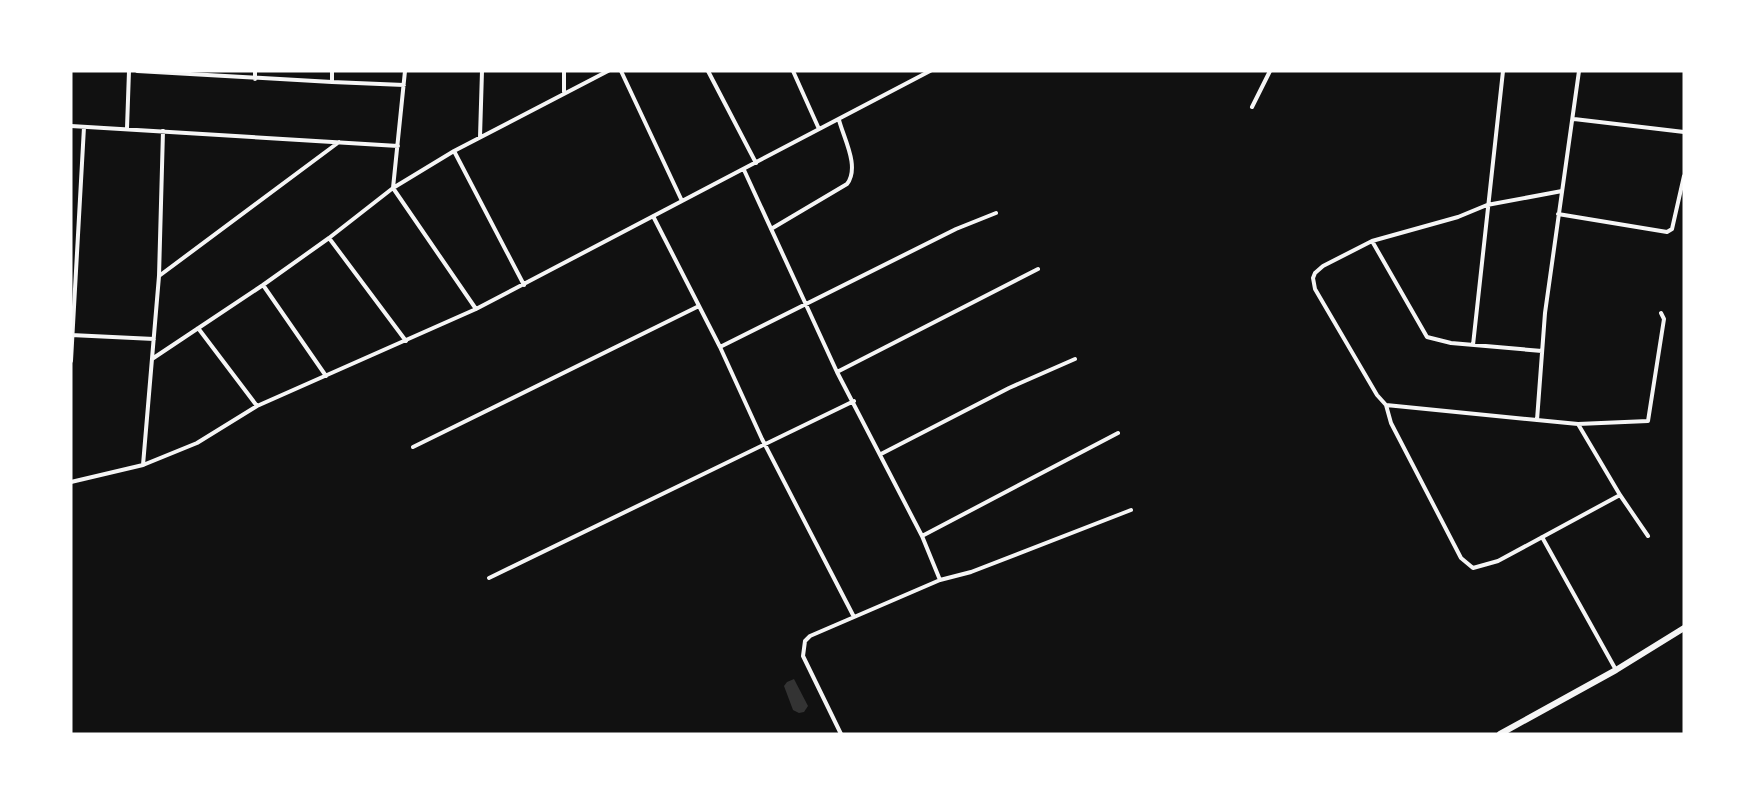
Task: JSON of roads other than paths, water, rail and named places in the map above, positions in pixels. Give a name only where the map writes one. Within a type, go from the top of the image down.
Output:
[{"type":"highway","points":[[1500,734],[1616,670],[1684,628]]},
{"type":"street","points":[[127,128],[129,71]]},
{"type":"street","points":[[137,71],[255,79],[404,84]]},
{"type":"street","points":[[255,71],[255,79]]},
{"type":"street","points":[[332,71],[332,82]]},
{"type":"street","points":[[405,71],[392,188],[476,309]]},
{"type":"street","points":[[480,137],[482,71]]},
{"type":"street","points":[[564,71],[564,92]]},
{"type":"street","points":[[152,359],[263,285],[329,238],[392,188],[454,151],[564,92],[608,71]]},
{"type":"street","points":[[621,71],[682,201]]},
{"type":"street","points":[[708,71],[756,163]]},
{"type":"street","points":[[793,71],[818,128]]},
{"type":"street","points":[[71,482],[143,466],[197,443],[257,406],[406,341],[524,285],[744,170],[818,128],[838,120],[930,71]]},
{"type":"street","points":[[1252,107],[1270,71]]},
{"type":"street","points":[[1473,345],[1503,71]]},
{"type":"street","points":[[1537,420],[1542,351],[1558,214],[1574,119],[1579,71]]},
{"type":"street","points":[[1574,119],[1684,132]]},
{"type":"street","points":[[771,229],[847,184],[851,179],[853,169],[838,120]]},
{"type":"street","points":[[71,126],[398,146]]},
{"type":"street","points":[[71,360],[84,127]]},
{"type":"street","points":[[143,466],[159,276],[163,131]]},
{"type":"street","points":[[159,276],[339,142]]},
{"type":"street","points":[[454,151],[524,285]]},
{"type":"street","points":[[744,170],[808,305],[837,372],[854,401],[922,536],[940,580]]},
{"type":"street","points":[[1558,214],[1667,232],[1672,229],[1684,176]]},
{"type":"street","points":[[1562,191],[1487,205],[1458,217],[1372,241],[1323,266],[1315,272],[1313,278],[1319,297],[1376,395],[1386,405],[1392,423],[1461,558],[1474,568],[1498,560],[1620,495]]},
{"type":"street","points":[[720,347],[808,305],[956,229],[996,213]]},
{"type":"street","points":[[654,216],[720,347],[766,445],[854,617]]},
{"type":"street","points":[[329,238],[406,341]]},
{"type":"street","points":[[1372,241],[1426,336],[1451,343],[1542,351]]},
{"type":"street","points":[[837,372],[1038,269]]},
{"type":"street","points":[[263,285],[326,376]]},
{"type":"street","points":[[413,447],[699,306]]},
{"type":"street","points":[[1386,405],[1578,424],[1648,421],[1664,319],[1661,313]]},
{"type":"street","points":[[198,328],[257,406]]},
{"type":"street","points":[[72,335],[154,339]]},
{"type":"street","points":[[881,454],[1009,388],[1075,358]]},
{"type":"street","points":[[489,578],[854,401]]},
{"type":"street","points":[[1578,424],[1620,495],[1648,536]]},
{"type":"street","points":[[922,536],[1118,433]]},
{"type":"street","points":[[840,734],[803,656],[803,648],[810,636],[940,580],[971,572],[1131,510]]},
{"type":"street","points":[[1542,537],[1616,670]]}]
